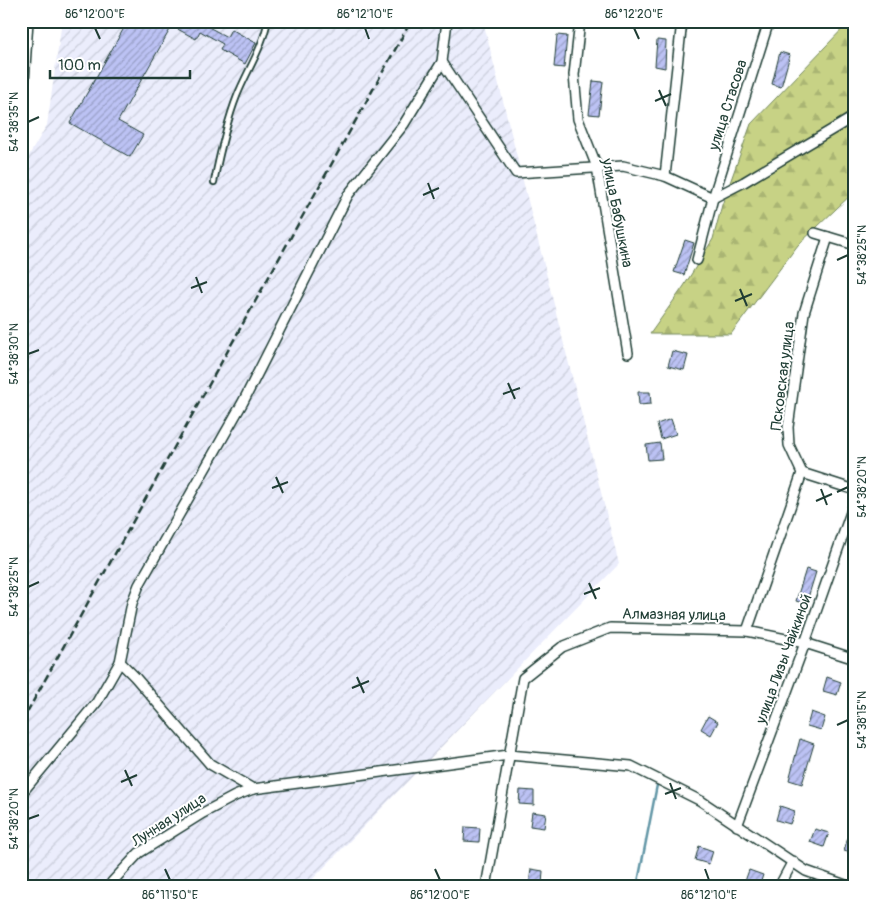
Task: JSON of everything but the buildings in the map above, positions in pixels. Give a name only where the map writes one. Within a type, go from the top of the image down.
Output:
[{"type":"street","points":[[21,129],[28,21]]},
{"type":"street","points":[[21,794],[96,702],[120,662],[132,603],[148,568],[243,402],[348,195],[404,124],[442,62],[447,21]]},
{"type":"street","name":"улица Бабушкина","points":[[580,21],[574,75],[578,119],[597,167],[628,353]]},
{"type":"street","points":[[665,176],[682,21]]},
{"type":"street","name":"улица Стасова","points":[[697,260],[713,198],[769,21]]},
{"type":"street","points":[[442,62],[516,173],[623,166],[665,176],[713,198],[744,182],[855,116]]},
{"type":"street","points":[[815,233],[855,245]]},
{"type":"street","name":"Псковская улица","points":[[802,473],[789,445],[788,427],[804,312],[828,237]]},
{"type":"street","points":[[747,631],[802,473],[855,490]]},
{"type":"street","name":"улица Лизы Чайкиной","points":[[737,826],[855,501]]},
{"type":"street","name":"Алмазная улица","points":[[486,887],[522,678],[562,647],[610,628],[747,631],[805,643],[855,659]]},
{"type":"street","points":[[120,662],[210,764],[253,789]]},
{"type":"street","name":"Лунная улица","points":[[110,887],[112,882],[139,854],[203,813],[253,789],[509,755],[631,766],[700,801],[806,871],[851,887]]},
{"type":"street","points":[[779,887],[793,861]]},
{"type":"lane","points":[[214,182],[225,129],[238,94],[262,45],[268,21]]},
{"type":"shaded area","points":[[62,21],[483,21],[619,564],[305,887],[21,887],[21,169],[47,125]]},
{"type":"green space","points":[[850,21],[855,21],[855,191],[798,245],[731,334],[650,334],[684,286],[713,239],[722,205],[751,124]]},
{"type":"waterway","points":[[637,887],[657,785]]},
{"type":"railway","points":[[21,723],[411,21]]}]
